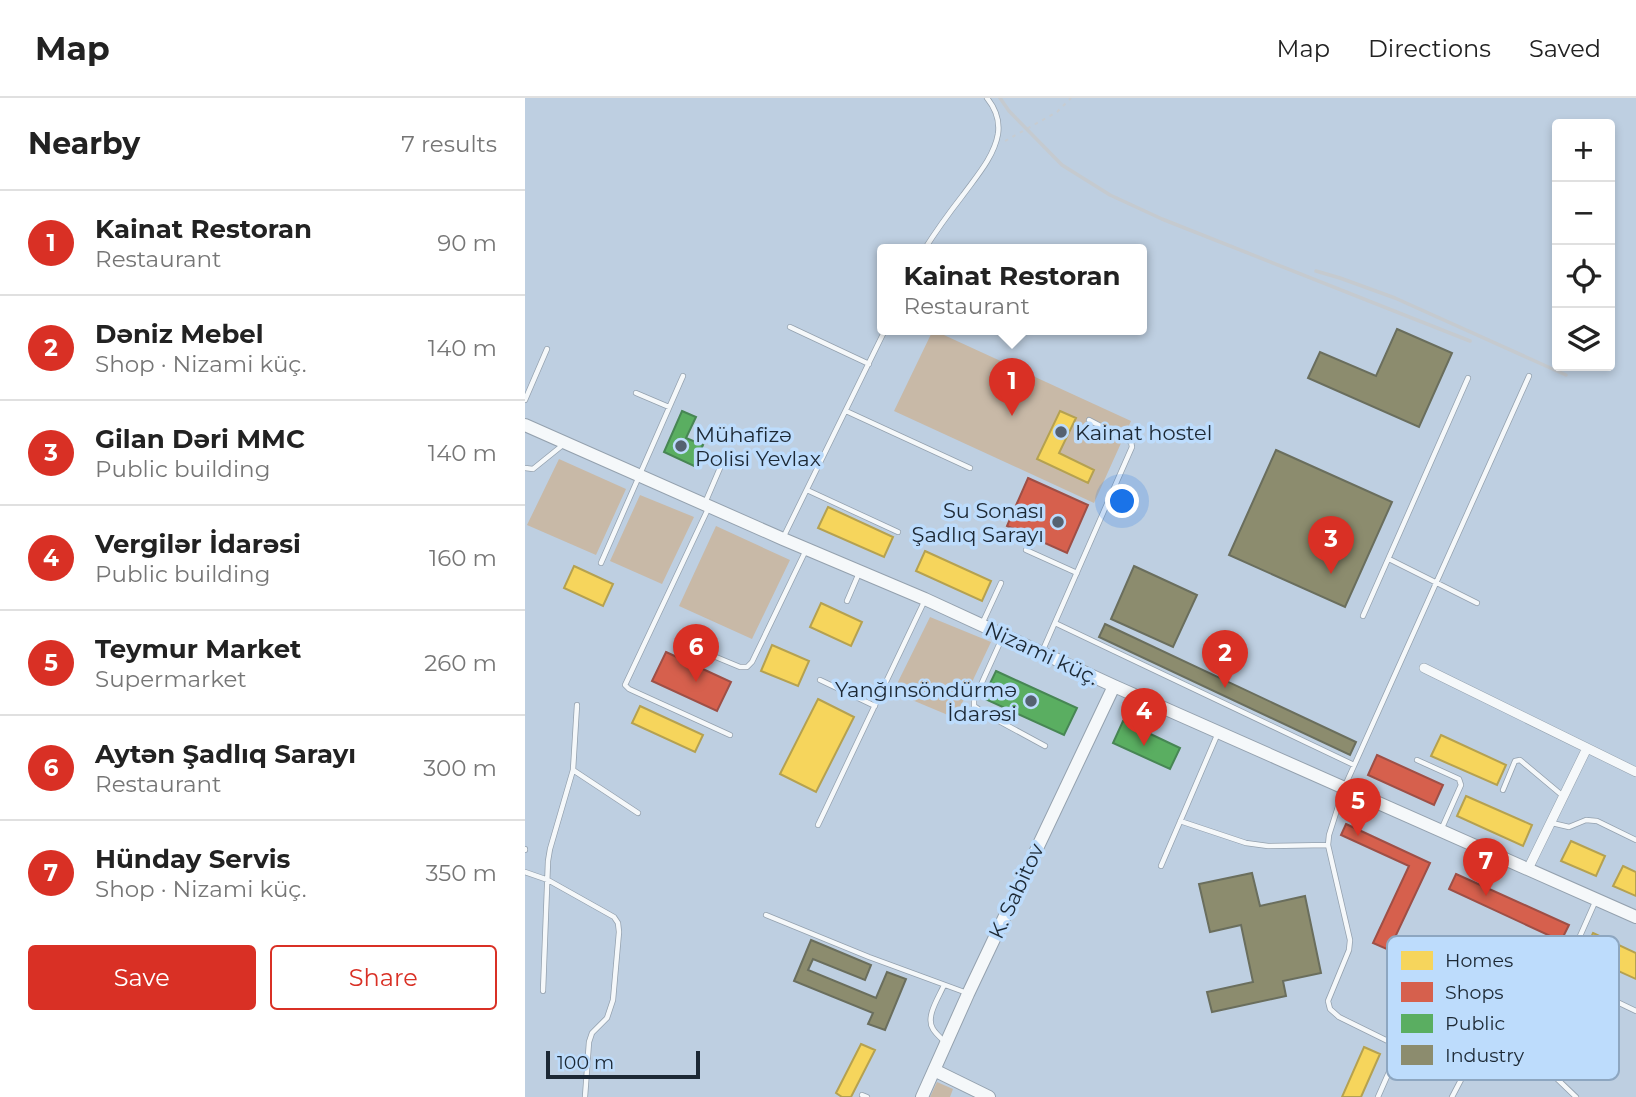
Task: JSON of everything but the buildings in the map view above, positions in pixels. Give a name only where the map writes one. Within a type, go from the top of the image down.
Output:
[{"type":"main road","name":"Nizami küç.","points":[[525,425],[925,599],[1114,686],[1636,917]]},
{"type":"main road","name":"K. Sabitov","points":[[922,1097],[1114,686]]},
{"type":"main road","points":[[934,1070],[962,1091],[989,1097]]},
{"type":"street","points":[[1424,668],[1636,772]]},
{"type":"street","points":[[1528,869],[1587,748]]},
{"type":"lane","points":[[928,244],[995,147],[999,131],[998,119],[987,98]]},
{"type":"lane","points":[[790,327],[869,363]]},
{"type":"lane","points":[[783,539],[883,335]]},
{"type":"lane","points":[[525,400],[547,349]]},
{"type":"lane","points":[[601,563],[683,376]]},
{"type":"lane","points":[[1387,1040],[1339,1017],[1330,1009],[1328,1001],[1349,950],[1350,940],[1328,845],[1329,835],[1344,788],[1529,376]]},
{"type":"lane","points":[[1363,616],[1468,378]]},
{"type":"lane","points":[[636,393],[669,407]]},
{"type":"lane","points":[[846,411],[970,468]]},
{"type":"lane","points":[[1042,653],[1132,447],[1131,442],[1089,420]]},
{"type":"lane","points":[[525,468],[533,469],[566,443]]},
{"type":"lane","points":[[702,457],[720,468],[707,505],[625,685],[730,736]]},
{"type":"lane","points":[[807,490],[898,532]]},
{"type":"lane","points":[[682,643],[740,667],[747,667],[752,662],[806,549]]},
{"type":"lane","points":[[1026,550],[1077,573]]},
{"type":"lane","points":[[1389,559],[1477,603]]},
{"type":"lane","points":[[847,601],[859,572]]},
{"type":"lane","points":[[982,625],[1001,583]]},
{"type":"lane","points":[[818,825],[925,599]]},
{"type":"lane","points":[[1055,624],[1355,765]]},
{"type":"lane","points":[[1004,635],[974,700],[974,706],[1045,746]]},
{"type":"lane","points":[[820,680],[875,706]]},
{"type":"lane","points":[[543,990],[550,849],[573,770],[577,705]]},
{"type":"lane","points":[[1161,866],[1218,732]]},
{"type":"lane","points":[[1417,760],[1459,779],[1461,785],[1441,831]]},
{"type":"lane","points":[[1503,790],[1515,761],[1520,760],[1563,797]]},
{"type":"lane","points":[[573,770],[639,813]]},
{"type":"lane","points":[[1551,822],[1569,827],[1586,820],[1597,821],[1636,840]]},
{"type":"lane","points":[[1180,821],[1246,843],[1268,846],[1328,845]]},
{"type":"lane","points":[[525,872],[548,880],[614,917],[618,923],[613,1000],[607,1018],[592,1033],[589,1042],[585,1097]]},
{"type":"lane","points":[[1581,936],[1597,900]]},
{"type":"lane","points":[[767,915],[968,994]]},
{"type":"lane","points":[[944,985],[930,1021],[946,1043]]},
{"type":"lane","points":[[1619,1002],[1636,1010]]},
{"type":"lane","points":[[1378,1097],[1387,1076]]},
{"type":"lane","points":[[1452,1097],[1461,1080]]},
{"type":"lane","points":[[1558,1080],[1576,1097]]},
{"type":"path","points":[[995,147],[1057,112],[1071,98]]},
{"type":"shaded area","points":[[931,335],[944,335],[1131,421],[1094,503],[894,411]]},
{"type":"shaded area","points":[[559,459],[626,489],[596,555],[527,525]]},
{"type":"shaded area","points":[[640,495],[694,517],[662,584],[610,561]]},
{"type":"shaded area","points":[[716,526],[790,560],[752,639],[679,606]]},
{"type":"shaded area","points":[[930,617],[991,642],[955,718],[893,692]]},
{"type":"shaded area","points":[[937,1082],[953,1089],[950,1097],[930,1097]]},
{"type":"railway","points":[[1000,98],[1009,111],[1062,165],[1110,195],[1162,219],[1470,341]]},
{"type":"railway","points":[[1316,271],[1395,298],[1566,375]]},
{"type":"place","name":"Kainat Restoran","points":[[1012,416]]},
{"type":"place","name":"Kainat hostel","points":[[1061,432]]},
{"type":"place","name":"Mühafizə Polisi Yevlax","points":[[681,446]]},
{"type":"place","name":"Su Sonası Şadlıq Sarayı","points":[[1058,522]]},
{"type":"place","name":"Gilan Dəri MMC","points":[[1331,574]]},
{"type":"place","name":"Aytən Şadlıq Sarayı","points":[[696,682]]},
{"type":"place","name":"Dəniz Mebel","points":[[1225,688]]},
{"type":"place","name":"Yanğınsöndürmə İdarəsi","points":[[1031,701]]},
{"type":"place","name":"Vergilər İdarəsi","points":[[1144,746]]},
{"type":"place","name":"Teymur Market","points":[[1358,836]]},
{"type":"place","name":"Hünday Servis","points":[[1486,896]]}]
